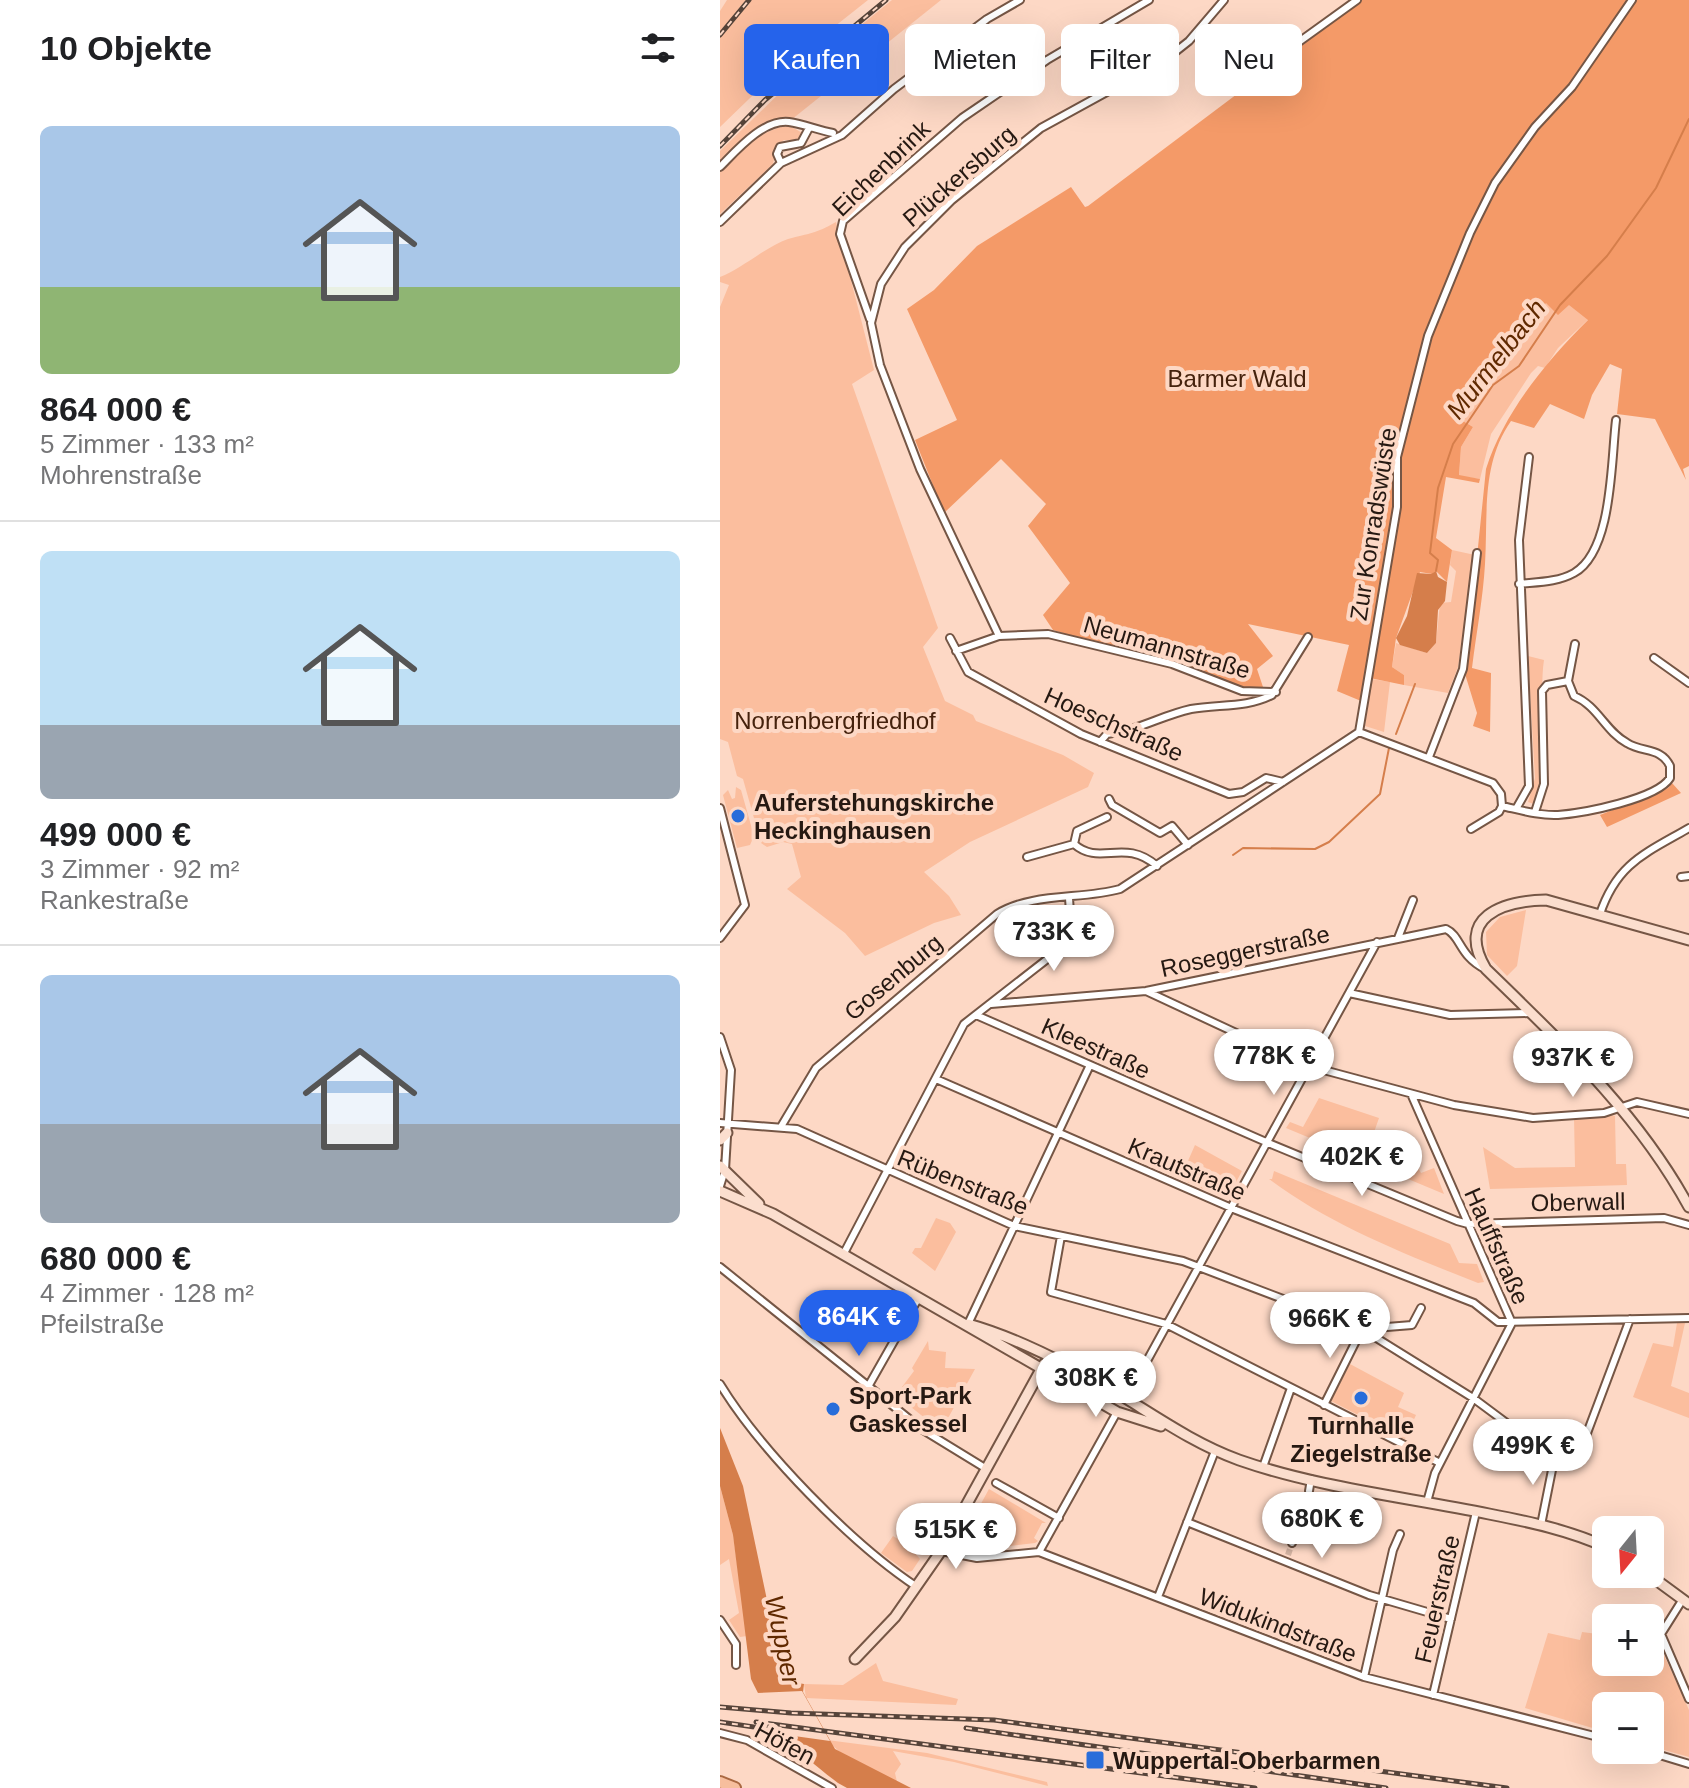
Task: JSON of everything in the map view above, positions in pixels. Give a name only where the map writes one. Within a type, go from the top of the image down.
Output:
[{"type":"main road","points":[[1689,940],[1546,900],[1523,901],[1496,909],[1480,925],[1475,939],[1478,955],[1486,969],[1535,1014],[1620,1107],[1689,1207]]},
{"type":"main road","points":[[722,1168],[764,1210]]},
{"type":"main road","points":[[720,1188],[968,1324],[1117,1412],[1168,1428]]},
{"type":"main road","points":[[968,1324],[994,1332],[1048,1358],[1126,1399],[1168,1428],[1215,1451],[1311,1479],[1541,1525],[1592,1542]]},
{"type":"main road","points":[[855,1659],[873,1644],[941,1551],[1048,1358]]},
{"type":"main road","points":[[1664,1586],[1686,1602]]},
{"type":"main road","points":[[720,1782],[735,1788]]},
{"type":"street","points":[[720,222],[781,163],[842,135],[894,89],[987,19],[1020,0]]},
{"type":"street","name":"Eichenbrink","points":[[871,323],[840,234],[843,221],[962,118],[1058,53],[1149,0]]},
{"type":"street","name":"Plückersburg","points":[[999,636],[920,469],[880,365],[871,323],[881,284],[892,265],[941,211],[1041,128],[1165,60],[1189,41],[1224,0]]},
{"type":"street","points":[[1302,40],[1357,0]]},
{"type":"street","name":"Zur Konradswüste","points":[[1359,732],[1397,507],[1399,445],[1428,336],[1470,233],[1495,183],[1535,127],[1567,94],[1632,0]]},
{"type":"street","points":[[720,167],[756,134],[775,123],[790,122],[833,133]]},
{"type":"street","points":[[781,163],[777,154],[780,147],[801,143],[809,128]]},
{"type":"street","points":[[1519,584],[1561,579],[1577,572],[1594,554],[1602,534],[1616,420]]},
{"type":"street","points":[[1516,809],[1529,786],[1519,584],[1522,508],[1529,457]]},
{"type":"street","points":[[1429,757],[1463,669],[1477,553]]},
{"type":"street","name":"Neumannstraße","points":[[956,651],[999,636],[1048,634],[1172,664],[1242,691],[1276,692]]},
{"type":"street","points":[[1100,742],[1107,734],[1126,733],[1172,714],[1260,701],[1276,692],[1308,637]]},
{"type":"street","name":"Hoeschstraße","points":[[950,638],[968,672],[1100,742],[1229,794],[1243,792],[1266,778],[1283,782]]},
{"type":"street","points":[[1502,806],[1556,815],[1628,800],[1663,786],[1670,778],[1670,766],[1662,755],[1622,740],[1591,705],[1574,696],[1568,681],[1575,644]]},
{"type":"street","points":[[1654,658],[1689,683]]},
{"type":"street","points":[[1535,812],[1544,784],[1542,691],[1547,685],[1568,681]]},
{"type":"street","points":[[1359,732],[1493,783],[1501,794],[1502,806],[1499,812],[1471,829]]},
{"type":"street","name":"Gosenburg","points":[[782,1125],[816,1068],[986,923],[1017,904],[1120,889],[1359,732]]},
{"type":"street","points":[[1109,799],[1112,805],[1160,833],[1172,826],[1188,845]]},
{"type":"street","points":[[720,808],[745,905],[720,938]]},
{"type":"street","points":[[1074,844],[1077,831],[1107,817]]},
{"type":"street","points":[[1600,914],[1614,881],[1632,861],[1689,828]]},
{"type":"street","points":[[1027,857],[1074,844],[1096,854],[1129,850],[1157,866]]},
{"type":"street","points":[[843,1255],[964,1024],[1064,946],[1071,927],[1069,898]]},
{"type":"street","points":[[1398,938],[1413,900]]},
{"type":"street","name":"Roseggerstraße","points":[[991,1004],[1146,991],[1377,942],[1450,930],[1465,957],[1486,969]]},
{"type":"street","points":[[1126,1399],[1377,942]]},
{"type":"street","points":[[1146,991],[1309,1066],[1411,1095],[1533,1118],[1604,1113],[1637,1102],[1689,1114]]},
{"type":"street","points":[[1349,993],[1450,1015],[1535,1014]]},
{"type":"street","name":"Kleestraße","points":[[976,1015],[1266,1142],[1468,1224]]},
{"type":"street","points":[[720,1037],[731,1070],[720,1188]]},
{"type":"street","points":[[968,1324],[1090,1065]]},
{"type":"street","name":"Krautstraße","points":[[936,1079],[1230,1208],[1474,1303],[1498,1322],[1512,1323]]},
{"type":"street","name":"Hauffstraße","points":[[1411,1095],[1512,1323]]},
{"type":"street","name":"Rübenstraße","points":[[720,1123],[725,1132],[782,1125],[1014,1226],[1198,1266],[1362,1329]]},
{"type":"street","name":"Oberwall","points":[[1468,1224],[1664,1218],[1689,1225]]},
{"type":"street","points":[[1061,1236],[1051,1292],[1166,1324],[1440,1463]]},
{"type":"street","points":[[720,1267],[923,1430],[985,1468]]},
{"type":"street","points":[[869,1385],[919,1297]]},
{"type":"street","points":[[1362,1329],[1412,1325],[1421,1308]]},
{"type":"street","points":[[1427,1502],[1440,1463],[1512,1323],[1689,1318]]},
{"type":"street","points":[[1362,1329],[1473,1398],[1543,1450],[1572,1460],[1578,1457],[1630,1319]]},
{"type":"street","points":[[1324,1405],[1362,1329]]},
{"type":"street","points":[[720,1384],[745,1423],[830,1511],[863,1545],[917,1587]]},
{"type":"street","points":[[1263,1467],[1291,1388]]},
{"type":"street","points":[[1039,1552],[1117,1412]]},
{"type":"street","points":[[1158,1597],[1215,1451]]},
{"type":"street","points":[[1541,1525],[1555,1455]]},
{"type":"street","points":[[1309,1491],[1311,1479]]},
{"type":"street","points":[[996,1483],[1059,1517]]},
{"type":"street","points":[[1292,1543],[1306,1503]]},
{"type":"street","name":"Feuerstraße","points":[[1433,1695],[1476,1512]]},
{"type":"street","points":[[1187,1522],[1287,1558],[1382,1599],[1451,1619]]},
{"type":"street","points":[[1364,1677],[1400,1534]]},
{"type":"street","name":"Widukindstraße","points":[[941,1551],[977,1558],[1039,1552],[1364,1677],[1592,1735]]},
{"type":"street","points":[[1686,1602],[1661,1634],[1689,1699]]},
{"type":"street","points":[[720,1620],[736,1644],[736,1665]]},
{"type":"street","name":"Höfen","points":[[720,1733],[747,1740],[832,1788]]},
{"type":"street","points":[[1664,1756],[1689,1764]]},
{"type":"green space","points":[[727,0],[868,0],[838,24],[744,24],[744,96],[752,96],[720,127],[720,11]]},
{"type":"green space","points":[[892,0],[941,0],[911,24],[905,24],[905,29],[889,42],[889,24],[863,24]]},
{"type":"green space","name":"Barmer Wald","points":[[1362,0],[1689,0],[1689,466],[1683,469],[1686,480],[1655,419],[1617,414],[1622,369],[1610,364],[1592,395],[1584,419],[1550,404],[1534,428],[1511,421],[1501,437],[1490,472],[1484,577],[1472,668],[1491,673],[1490,732],[1473,726],[1477,713],[1465,674],[1486,469],[1504,428],[1528,389],[1588,320],[1569,305],[1558,315],[1546,303],[1468,393],[1463,421],[1473,427],[1461,447],[1459,475],[1480,479],[1479,483],[1446,477],[1436,538],[1452,550],[1447,582],[1436,571],[1432,574],[1420,572],[1396,638],[1392,667],[1404,675],[1404,685],[1365,677],[1361,701],[1337,691],[1349,645],[1248,624],[1273,656],[1257,669],[1263,687],[1239,687],[1053,630],[1043,615],[1070,583],[1028,526],[1046,504],[1001,459],[944,513],[915,440],[957,420],[907,309],[934,290],[977,246],[1071,187],[1085,207],[1088,206],[1234,96],[1302,96],[1302,45]]},
{"type":"green space","points":[[777,96],[821,96],[791,120],[775,121],[720,164],[720,151]]},
{"type":"green space","points":[[787,124],[804,134],[799,140],[784,140],[777,145],[773,164],[720,214],[720,171],[758,136]]},
{"type":"green space","name":"Norrenbergfriedhof","points":[[836,222],[874,370],[852,384],[938,628],[923,647],[945,701],[973,715],[976,721],[1063,755],[1094,773],[1088,787],[970,842],[924,872],[949,896],[961,915],[934,923],[865,956],[845,933],[787,889],[801,877],[792,844],[783,842],[767,847],[761,843],[743,779],[737,776],[728,742],[720,739],[720,307],[729,285],[720,282],[720,277],[780,242]]},
{"type":"green space","points":[[1511,290],[1612,297],[1558,348],[1545,368],[1538,366],[1531,373],[1491,434],[1480,479],[1459,476],[1461,447],[1473,427],[1463,421],[1462,411]]},
{"type":"green space","points":[[1452,550],[1475,555],[1458,667],[1448,693],[1404,685],[1404,675],[1392,667],[1396,643],[1427,653],[1436,643],[1440,603],[1451,602],[1456,571],[1450,565]]},
{"type":"green space","points":[[1528,656],[1544,660],[1542,775],[1534,804],[1528,802],[1535,778]]},
{"type":"green space","points":[[1372,679],[1390,682],[1384,732],[1365,726]]},
{"type":"green space","points":[[1672,783],[1681,793],[1607,827],[1600,815],[1668,788]]},
{"type":"green space","points":[[736,787],[741,790],[754,836],[750,845],[737,848],[723,795],[728,790],[732,799],[735,798]]},
{"type":"green space","points":[[1526,910],[1517,966],[1507,976],[1487,955],[1486,932],[1500,917]]},
{"type":"green space","points":[[1319,1098],[1379,1118],[1372,1138],[1408,1148],[1421,1173],[1434,1168],[1444,1194],[1286,1128],[1290,1122],[1303,1127]]},
{"type":"green space","points":[[1615,1116],[1616,1164],[1626,1164],[1627,1185],[1490,1189],[1483,1147],[1515,1168],[1575,1167],[1574,1117]]},
{"type":"green space","points":[[1195,1145],[1242,1171],[1227,1199],[1180,1179]]},
{"type":"green space","points":[[1274,1171],[1450,1244],[1459,1263],[1477,1264],[1484,1282],[1478,1283],[1343,1225],[1269,1179],[1272,1179]]},
{"type":"green space","points":[[936,1218],[950,1223],[956,1232],[935,1271],[912,1253],[915,1248],[921,1248]]},
{"type":"green space","points":[[1677,1323],[1685,1323],[1671,1386],[1689,1393],[1689,1418],[1633,1397],[1653,1343],[1673,1347]]},
{"type":"green space","points":[[928,1341],[929,1350],[946,1352],[945,1368],[975,1369],[941,1431],[896,1395],[914,1371],[912,1368]]},
{"type":"green space","points":[[1350,1364],[1404,1393],[1398,1407],[1416,1415],[1405,1439],[1331,1401]]},
{"type":"green space","points":[[720,1486],[733,1535],[747,1636],[740,1637],[729,1620],[739,1613],[729,1559],[720,1565]]},
{"type":"green space","points":[[989,1489],[1046,1523],[1042,1523],[1034,1538],[1038,1541],[977,1550],[967,1544],[965,1533]]},
{"type":"green space","points":[[893,1536],[908,1545],[920,1559],[912,1571],[907,1572],[881,1553]]},
{"type":"green space","points":[[1582,1632],[1592,1633],[1592,1676],[1664,1676],[1664,1655],[1689,1710],[1689,1757],[1664,1750],[1664,1692],[1592,1692],[1592,1728],[1525,1708],[1548,1633],[1580,1640]]},
{"type":"green space","points":[[876,1663],[883,1681],[958,1699],[956,1705],[806,1698],[804,1684],[843,1685]]},
{"type":"green space","points":[[827,1740],[927,1753],[1047,1782],[1048,1786],[954,1762],[893,1751],[901,1764],[895,1773],[897,1782],[845,1757]]},
{"type":"shaded area","points":[[1436,571],[1438,577],[1447,582],[1445,601],[1438,610],[1436,643],[1427,653],[1400,645],[1396,638],[1407,616],[1417,573],[1431,574]]},
{"type":"shaded area","points":[[720,1428],[743,1486],[775,1638],[798,1683],[804,1684],[803,1692],[835,1749],[911,1788],[847,1788],[838,1783],[787,1738],[761,1698],[751,1679],[733,1535],[720,1486]]},
{"type":"pier","points":[[802,1691],[830,1741],[780,1734],[757,1693]]},
{"type":"waterway","name":"Murmelbach","points":[[1436,571],[1438,560],[1430,553],[1438,488],[1453,444],[1493,385],[1519,366],[1560,305],[1607,256],[1656,188],[1689,119]]},
{"type":"waterway","name":"Murmelbach","points":[[1396,734],[1415,684]]},
{"type":"waterway","name":"Murmelbach","points":[[1233,855],[1243,848],[1315,849],[1329,842],[1380,794],[1389,748]]},
{"type":"waterway","points":[[763,1739],[789,1743]]},
{"type":"tunnel","points":[[1288,1555],[1292,1543]]},
{"type":"railway","points":[[720,35],[749,0]]},
{"type":"railway","points":[[720,146],[765,100],[886,0]]},
{"type":"railway","points":[[720,1707],[791,1713],[994,1720],[1507,1788]]},
{"type":"railway","points":[[720,1722],[768,1729]]},
{"type":"railway","points":[[756,1722],[1255,1788]]},
{"type":"railway","points":[[966,1728],[1386,1788]]},
{"type":"place","name":"Auferstehungskirche Heckinghausen","points":[[738,816]]},
{"type":"place","name":"Turnhalle Ziegelstraße","points":[[1361,1398]]},
{"type":"place","name":"Sport-Park Gaskessel","points":[[833,1409]]},
{"type":"place","name":"Wuppertal-Oberbarmen","points":[[1095,1760]]},
{"type":"water label","name":"Wupper","points":[[783,1640]]}]
